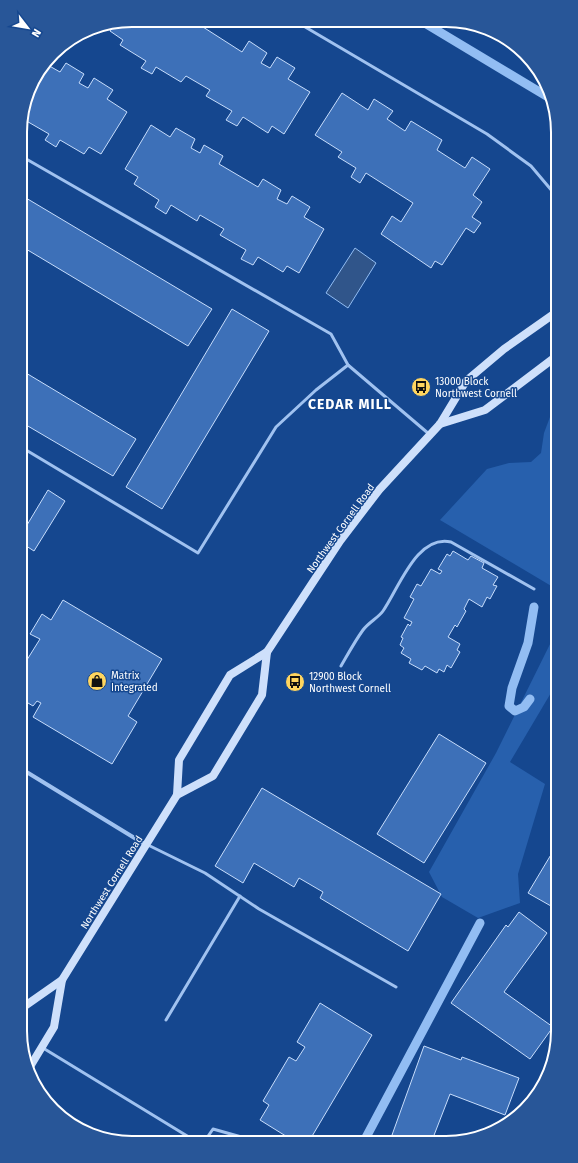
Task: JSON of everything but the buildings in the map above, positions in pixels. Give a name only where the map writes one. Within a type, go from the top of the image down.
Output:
[{"type":"main road","name":"Northwest Cornell Road","points":[[32,1063],[54,1027],[62,980],[177,795],[179,760],[230,674],[267,652],[340,540],[379,490],[429,434],[440,424],[466,381],[504,349],[551,316]]},
{"type":"main road","name":"Northwest Cornell Road","points":[[440,424],[485,410],[551,360]]},
{"type":"main road","name":"Northwest Cornell Road","points":[[177,795],[213,776],[262,695],[267,652]]},
{"type":"main road","name":"Northwest Cornell Road","points":[[27,1004],[62,980]]},
{"type":"street","points":[[27,772],[146,845]]},
{"type":"lane","points":[[305,27],[487,134],[531,166],[551,190]]},
{"type":"lane","points":[[27,159],[331,334],[348,365],[429,434]]},
{"type":"lane","points":[[27,451],[198,553],[276,427],[316,390],[348,365]]},
{"type":"lane","points":[[341,666],[364,628],[382,612],[415,559],[429,545],[436,542],[443,540],[451,542],[534,589]]},
{"type":"lane","points":[[146,845],[205,873],[240,896],[396,987]]},
{"type":"lane","points":[[166,1020],[240,896]]},
{"type":"lane","points":[[42,1047],[187,1136]]},
{"type":"lane","points":[[208,1136],[213,1129],[238,1136]]},
{"type":"shaded area","points":[[355,248],[376,263],[348,308],[326,293]]},
{"type":"shaded area","points":[[551,416],[551,586],[440,520],[487,469],[509,463],[531,462],[541,453],[544,433]]},
{"type":"shaded area","points":[[551,642],[551,693],[510,762],[545,784],[518,874],[520,903],[478,918],[442,897],[429,872],[496,753]]},
{"type":"waterway","points":[[431,27],[544,94]]},
{"type":"waterway","points":[[530,699],[524,707],[515,711],[509,706],[512,688],[528,643],[534,607]]},
{"type":"waterway","points":[[367,1136],[480,923]]},
{"type":"place","name":"13000 Block Northwest Cornell","points":[[421,387]]},
{"type":"place","name":"Matrix Integrated","points":[[97,681]]},
{"type":"place","name":"12900 Block Northwest Cornell","points":[[295,682]]},
{"type":"district","name":"CEDAR MILL","points":[[350,404]]}]
